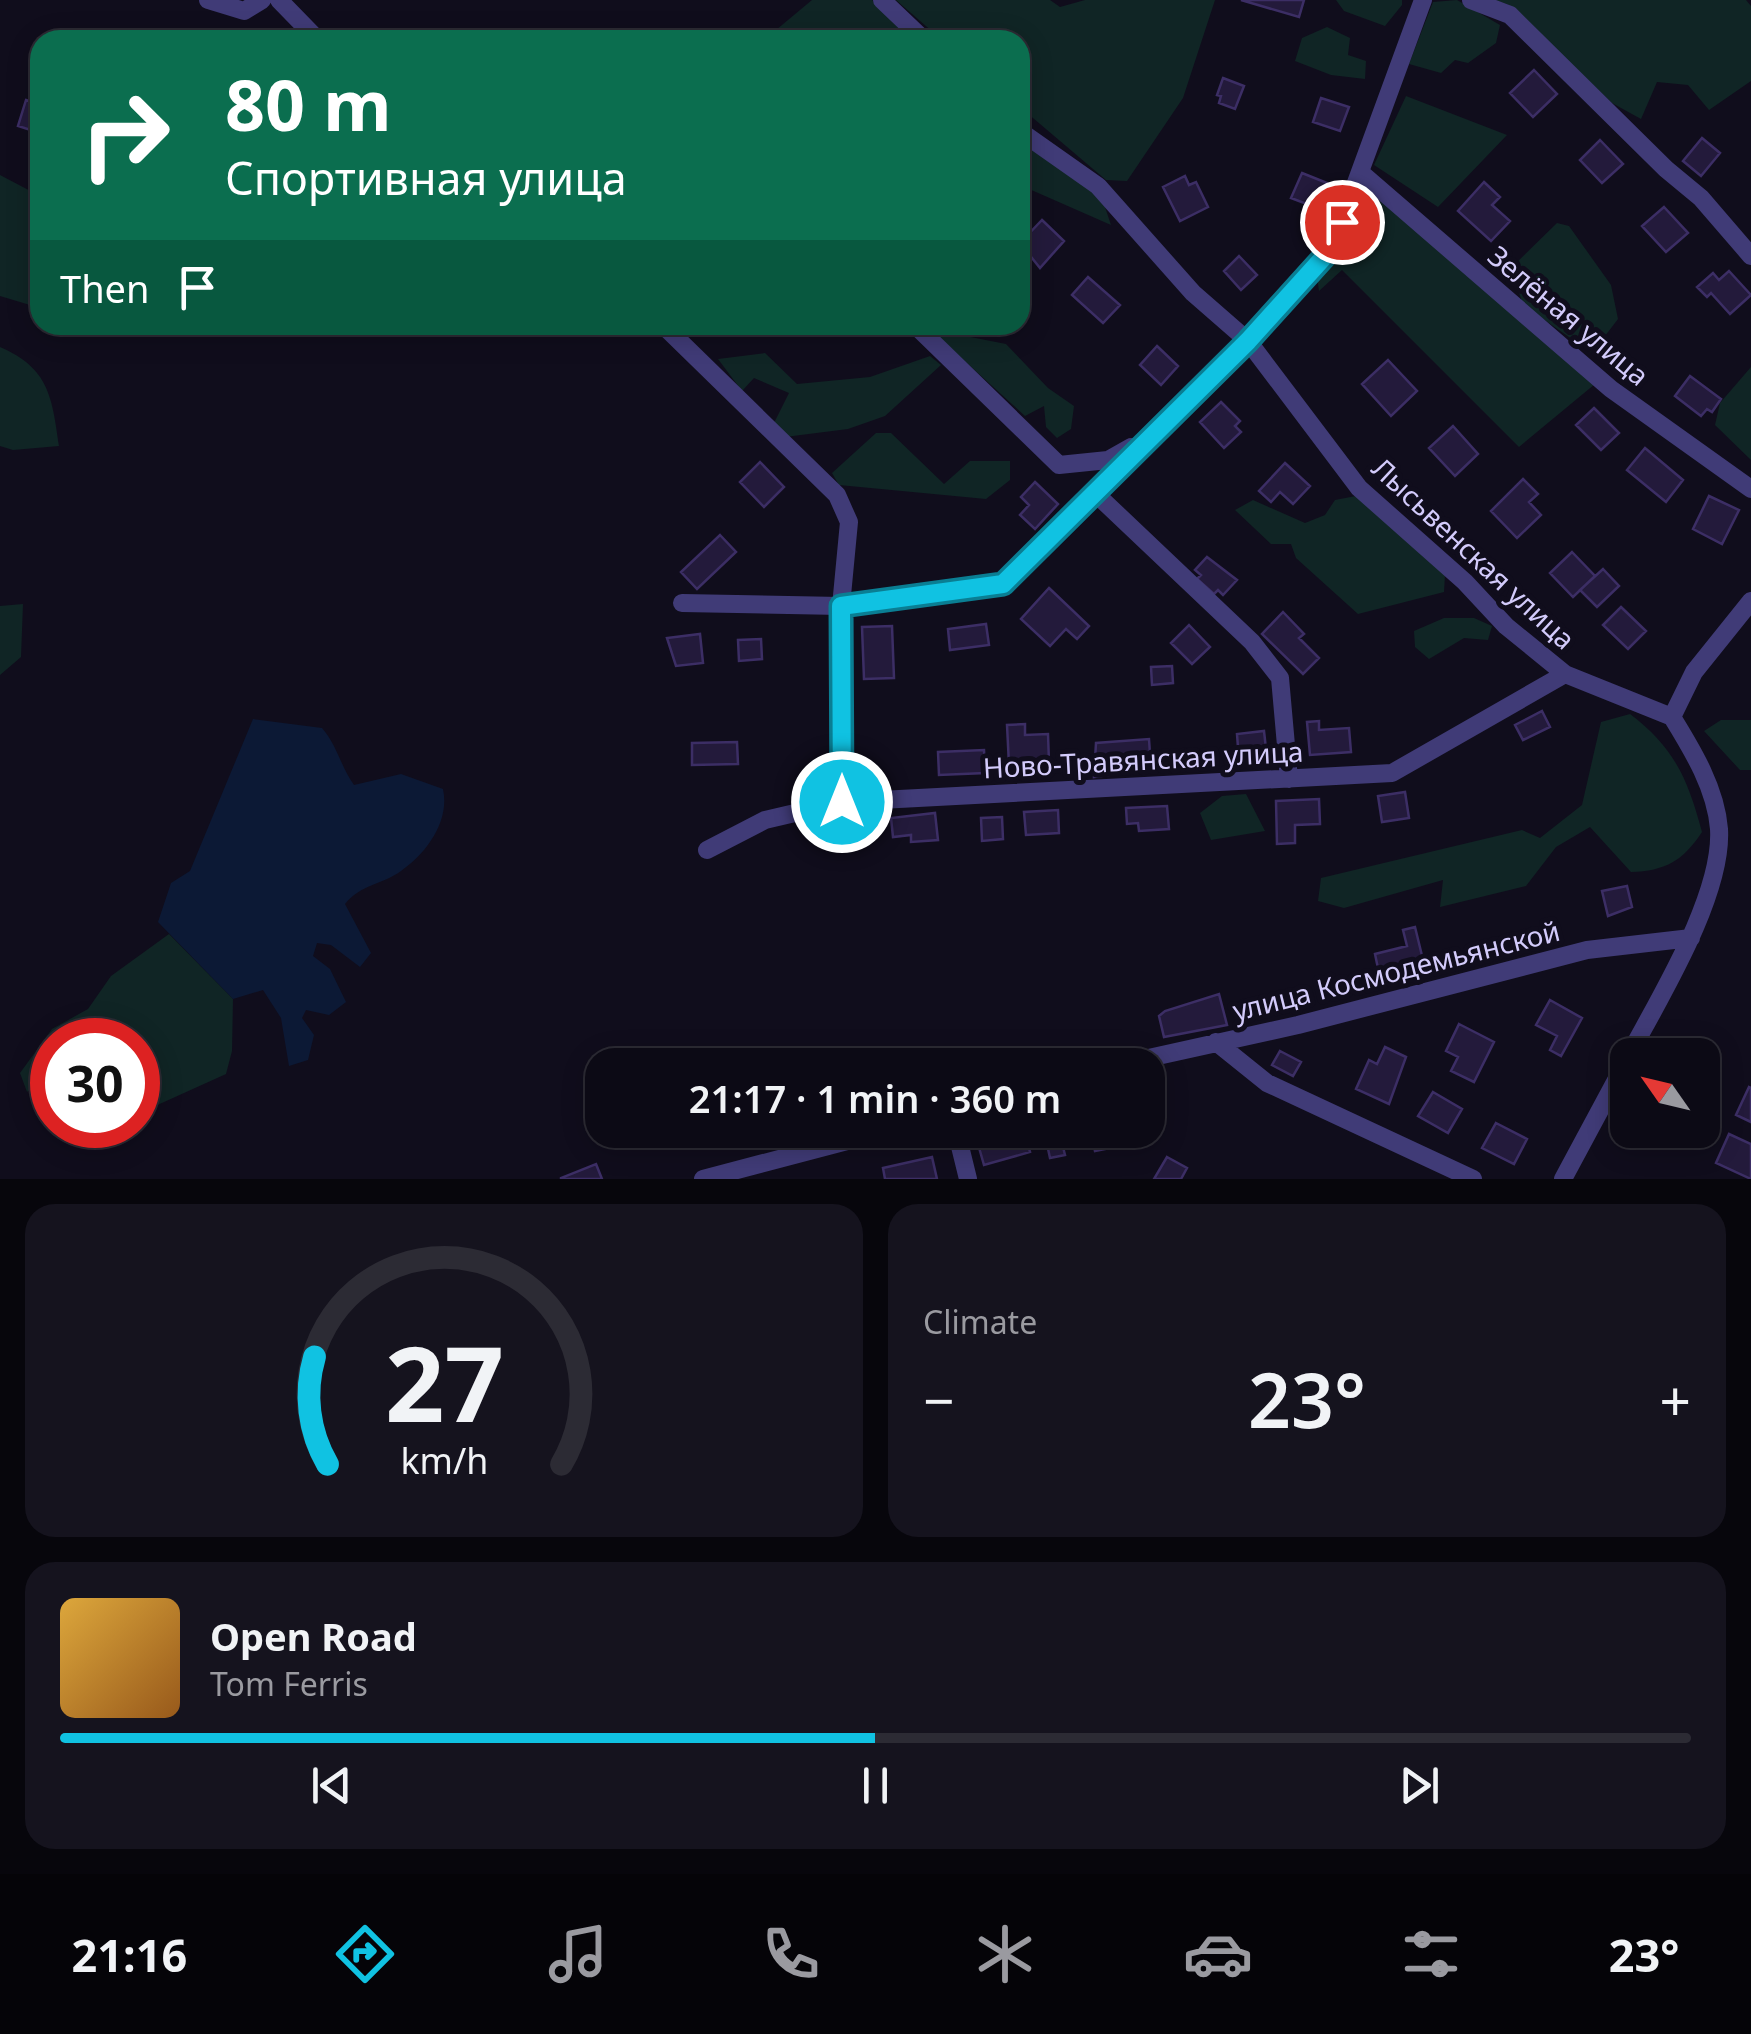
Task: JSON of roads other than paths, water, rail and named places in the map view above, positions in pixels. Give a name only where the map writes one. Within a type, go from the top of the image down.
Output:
[{"type":"street","points":[[208,0],[244,11],[262,0]]},
{"type":"street","points":[[279,0],[308,30]]},
{"type":"street","points":[[882,0],[914,30]]},
{"type":"street","points":[[682,603],[841,606],[1003,584],[1248,341],[1332,248],[1423,0]]},
{"type":"street","points":[[1471,0],[1510,16],[1666,170],[1701,198],[1751,256]]},
{"type":"street","name":"Лысьвенская улица","points":[[1030,138],[1098,186],[1192,293],[1248,341],[1359,488],[1465,582],[1506,626],[1565,674],[1672,717]]},
{"type":"street","name":"Зелёная улица","points":[[1360,172],[1611,389],[1751,490]]},
{"type":"street","points":[[673,335],[837,495],[849,522],[841,606],[842,802]]},
{"type":"street","points":[[925,335],[1059,464],[1108,460],[1145,440]]},
{"type":"street","points":[[1096,494],[1252,642],[1280,678],[1289,779]]},
{"type":"street","points":[[1637,1038],[1706,903],[1719,830],[1700,763],[1672,717],[1694,672],[1751,601]]},
{"type":"street","name":"Ново-Травянская улица","points":[[707,850],[765,820],[842,802],[1392,773],[1565,674]]},
{"type":"street","name":"улица Космодемьянской","points":[[1165,1054],[1587,950],[1690,938]]},
{"type":"street","points":[[1216,1042],[1267,1082],[1473,1179]]},
{"type":"street","points":[[1563,1179],[1610,1090]]},
{"type":"street","points":[[703,1179],[821,1148]]},
{"type":"street","points":[[960,1148],[968,1179]]},
{"type":"water","points":[[253,719],[322,728],[354,785],[401,774],[443,789],[440,824],[420,855],[401,871],[358,892],[345,904],[371,953],[360,967],[331,945],[317,943],[313,956],[330,969],[346,1002],[329,1015],[306,1010],[302,1018],[314,1035],[308,1060],[289,1066],[281,1018],[263,990],[233,999],[158,922],[171,883],[190,871]]}]
